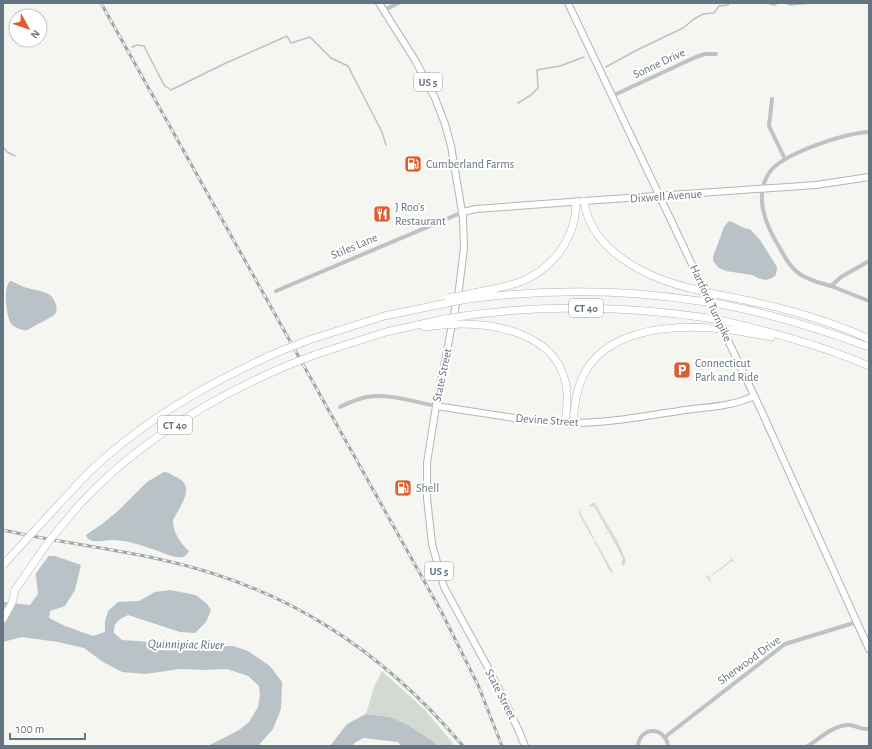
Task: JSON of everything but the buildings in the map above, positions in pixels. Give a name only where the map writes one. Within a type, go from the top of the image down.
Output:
[{"type":"highway","points":[[584,201],[586,213],[593,227],[603,241],[619,256],[633,266],[674,284],[798,312],[869,339]]},
{"type":"highway","points":[[468,296],[519,282],[535,274],[547,265],[559,253],[569,236],[575,219],[576,202]]},
{"type":"highway","name":"CT 40","points":[[3,566],[60,503],[100,462],[151,421],[189,397],[220,380],[283,350],[309,340],[363,322],[448,300],[468,296],[573,291],[640,294],[720,304],[796,322],[869,347]]},
{"type":"highway","name":"CT 40","points":[[3,610],[49,541],[79,505],[121,464],[164,432],[226,395],[291,364],[373,336],[414,325],[426,327],[464,316],[518,309],[582,308],[639,310],[708,318],[728,322],[794,339],[869,366]]},
{"type":"highway","points":[[443,322],[493,326],[514,332],[532,340],[550,354],[561,370],[566,382],[567,397],[565,423]]},
{"type":"highway","points":[[573,423],[578,388],[582,378],[592,362],[606,349],[630,337],[655,330],[683,327],[732,330],[782,339],[794,339]]},
{"type":"highway","points":[[3,619],[12,603],[16,590]]},
{"type":"main road","name":"State Street","points":[[379,3],[415,60],[435,98],[451,146],[462,212],[464,240],[461,281],[428,454],[426,483],[430,532],[444,587],[495,681],[525,746]]},
{"type":"main road","name":"Hartford Turnpike","points":[[568,3],[754,396],[834,568],[869,649]]},
{"type":"main road","name":"Dixwell Avenue","points":[[462,212],[476,209],[816,184],[869,177]]},
{"type":"main road","name":"Devine Street","points":[[436,406],[528,420],[573,423],[617,420],[715,406],[742,401],[754,396]]},
{"type":"street","points":[[383,11],[398,3]]},
{"type":"street","name":"Sonne Drive","points":[[612,96],[696,57],[705,54],[716,54]]},
{"type":"street","points":[[772,99],[768,126],[785,159]]},
{"type":"street","points":[[869,132],[861,132],[837,137],[785,159],[776,165],[769,173],[762,188],[763,210],[766,220],[786,260],[798,272],[815,281],[869,301]]},
{"type":"street","name":"Stiles Lane","points":[[276,291],[462,212]]},
{"type":"street","points":[[831,286],[841,277],[869,261]]},
{"type":"street","name":"Devine Street","points":[[340,407],[359,399],[374,396],[436,406]]},
{"type":"street","name":"Sherwood Drive","points":[[665,737],[785,644],[857,622]]},
{"type":"street","points":[[808,746],[840,726],[850,725],[869,729]]},
{"type":"street","points":[[638,746],[639,740],[646,732],[656,731],[665,737],[668,746]]},
{"type":"shaded area","points":[[729,221],[750,229],[760,240],[777,267],[776,275],[766,280],[752,275],[726,271],[719,268],[713,261],[713,257],[724,227]]},
{"type":"shaded area","points":[[10,281],[49,294],[54,300],[57,310],[53,316],[27,330],[22,330],[11,324],[6,307],[6,289]]},
{"type":"shaded area","points":[[164,472],[167,472],[182,481],[185,486],[185,497],[173,520],[173,524],[178,537],[189,551],[185,556],[175,557],[125,541],[94,541],[88,538],[86,535],[118,511],[147,482]]},
{"type":"shaded area","points":[[594,502],[619,544],[626,561],[624,566],[621,563],[623,559],[609,532],[604,534],[608,531],[594,506],[589,506]]},
{"type":"shaded area","points":[[579,510],[594,538],[593,539],[578,512]]},
{"type":"shaded area","points":[[595,540],[613,572],[611,573],[594,541]]},
{"type":"shaded area","points":[[47,556],[55,556],[81,565],[75,590],[65,606],[50,611],[49,618],[65,626],[93,636],[105,632],[105,621],[108,611],[118,602],[139,601],[155,592],[170,590],[196,595],[207,604],[211,610],[206,622],[195,633],[180,632],[128,615],[117,622],[114,627],[114,633],[122,640],[164,643],[182,650],[201,646],[233,646],[248,651],[270,666],[282,682],[281,709],[273,729],[258,746],[208,746],[239,730],[249,722],[258,707],[260,695],[259,686],[248,676],[227,669],[180,669],[145,674],[122,672],[103,662],[84,648],[58,642],[22,637],[3,642],[3,602],[30,605],[38,594],[35,567]]},
{"type":"shaded area","points":[[730,556],[736,564],[732,561],[709,578],[711,581],[710,582],[705,575],[709,577],[731,560]]},
{"type":"shaded area","points":[[382,671],[425,710],[455,746],[437,746],[434,742],[408,725],[390,717],[366,714],[374,687]]},
{"type":"shaded area","points":[[366,714],[390,717],[408,725],[434,742],[437,746],[401,746],[398,742],[363,738],[353,744],[353,746],[330,746],[347,724]]},
{"type":"pier","points":[[46,554],[50,554],[34,576],[33,566]]},
{"type":"waterway","points":[[606,67],[683,28],[703,14],[714,13],[719,6],[728,5],[729,3]]},
{"type":"waterway","points":[[767,3],[774,5],[778,3]]},
{"type":"waterway","points":[[786,3],[789,5],[812,3]]},
{"type":"waterway","points":[[132,47],[137,45],[144,46],[164,85],[171,90],[226,63],[287,36],[291,43],[310,37],[331,58],[348,66],[382,132],[386,145]]},
{"type":"waterway","points":[[518,103],[531,95],[538,88],[537,70],[560,66],[584,57]]},
{"type":"waterway","points":[[3,147],[7,152],[15,156]]},
{"type":"railway","points":[[101,3],[442,613],[478,685],[502,746]]},
{"type":"railway","points":[[3,530],[163,560],[208,572],[250,587],[291,605],[329,627],[365,652],[399,680],[432,712],[463,746]]},
{"type":"place","name":"Cumberland Farms","points":[[413,164]]},
{"type":"place","name":"J Roo's Restaurant","points":[[382,214]]},
{"type":"place","name":"Connecticut Park and Ride","points":[[682,370]]},
{"type":"place","name":"Shell","points":[[403,488]]},
{"type":"water label","name":"Quinnipiac River","points":[[186,645]]}]
